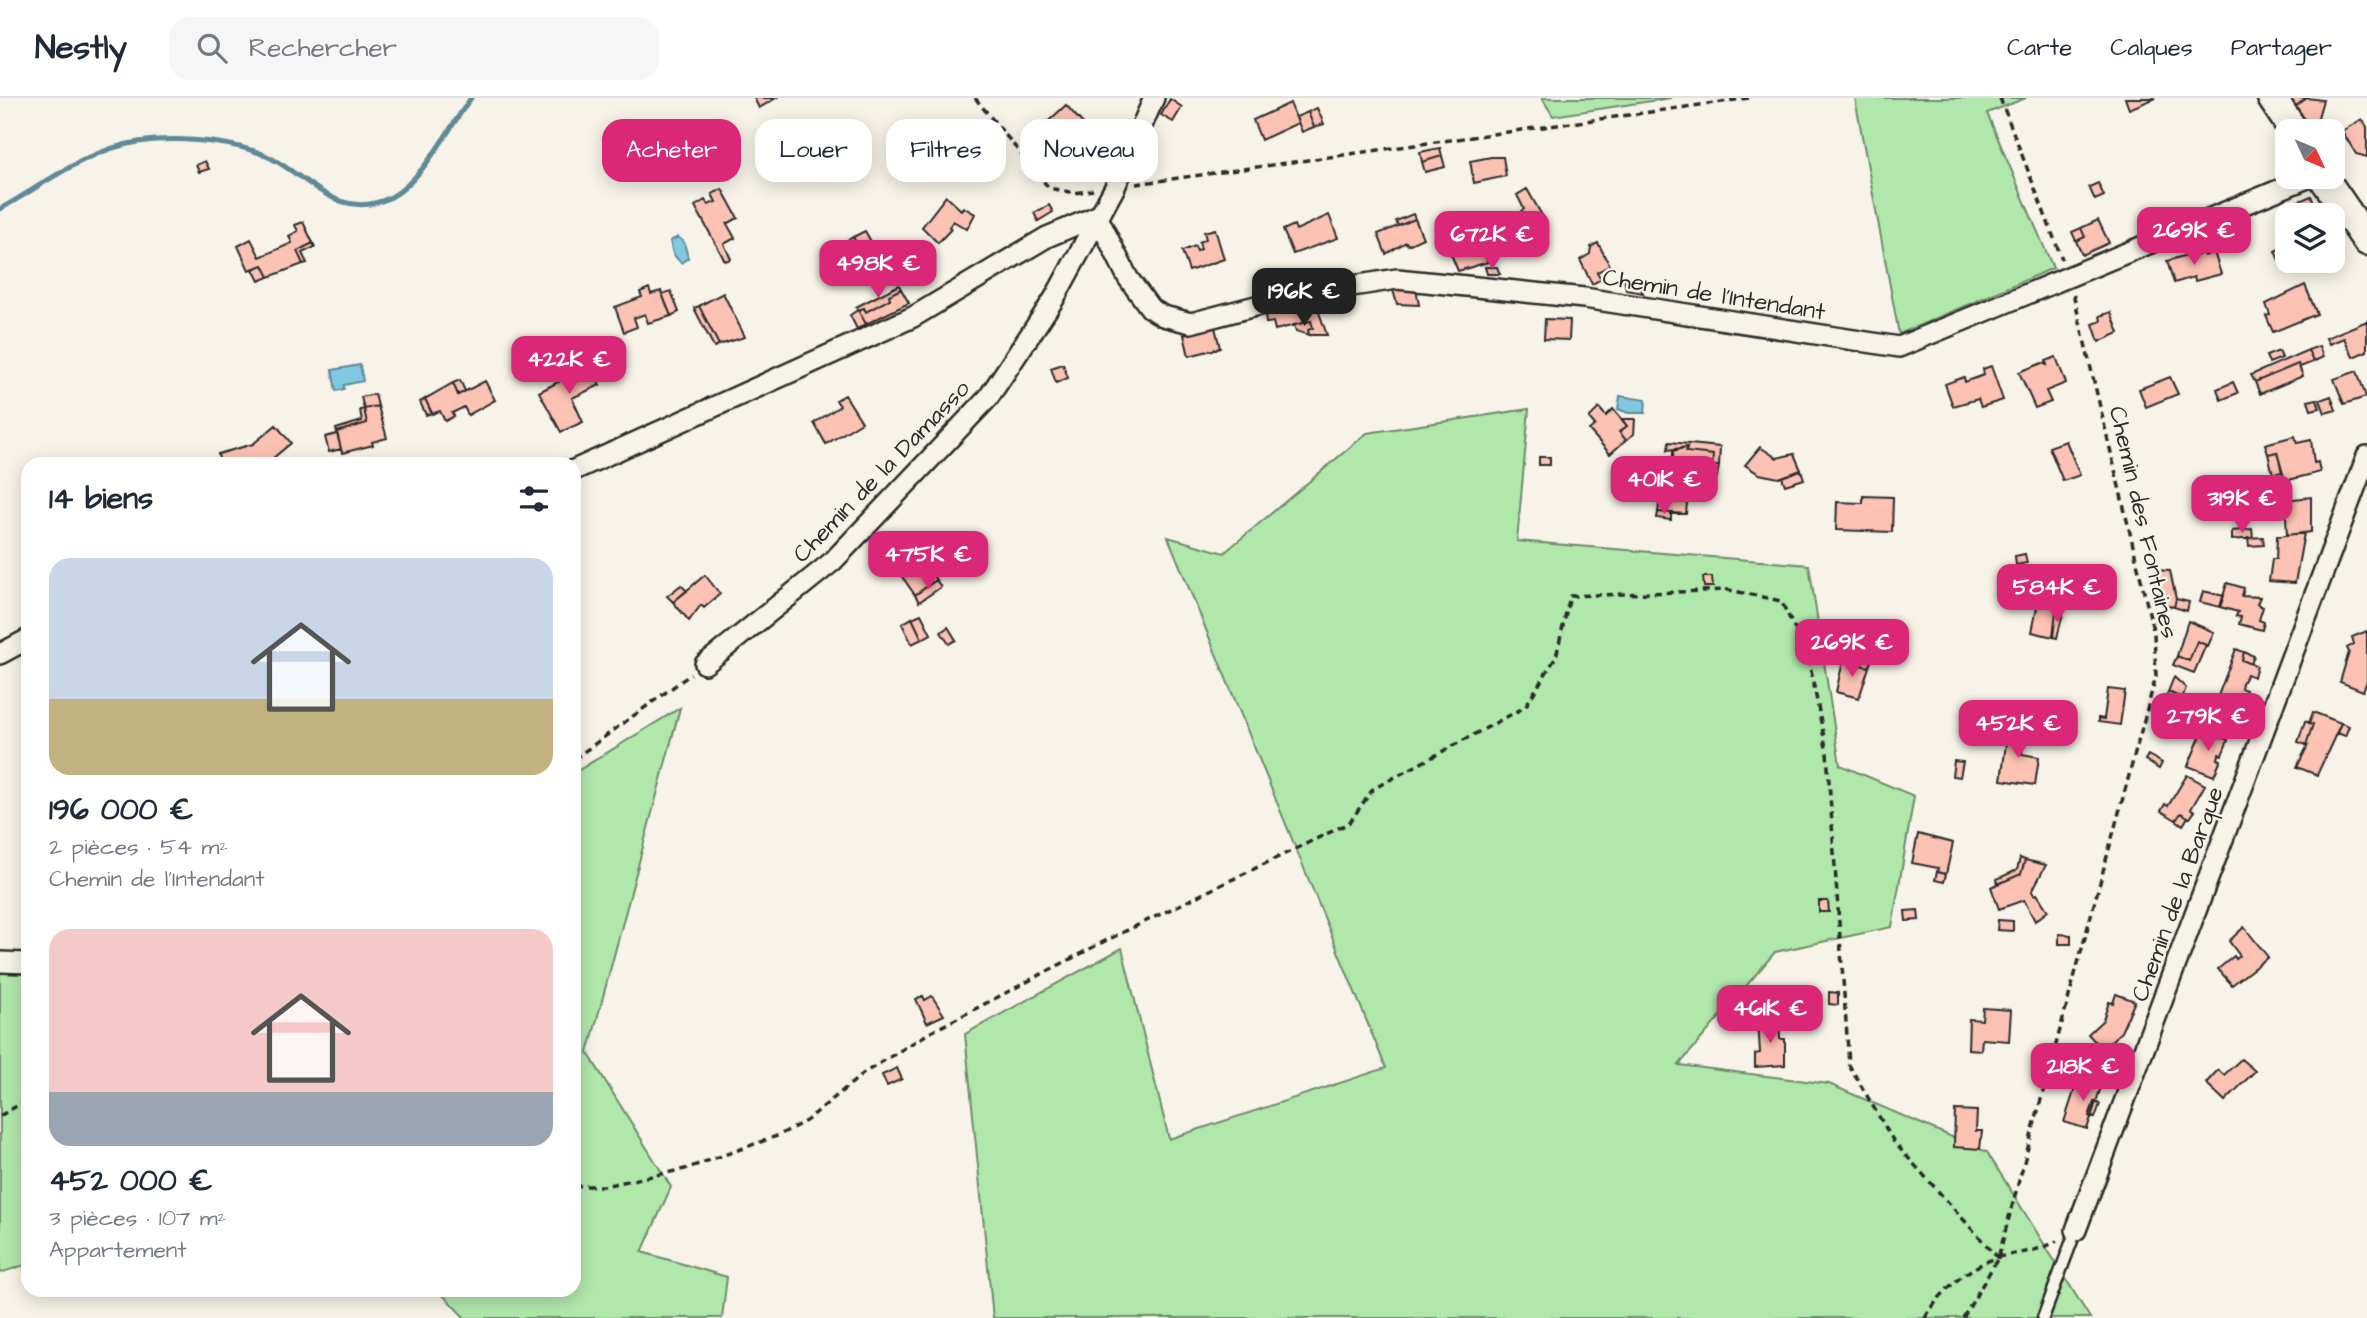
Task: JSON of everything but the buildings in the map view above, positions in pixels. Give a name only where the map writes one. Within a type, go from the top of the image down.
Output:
[{"type":"street","name":"Chemin de la Damasso","points":[[705,664],[833,561],[988,398],[1054,299],[1115,187],[1154,98]]},
{"type":"street","points":[[2272,98],[2286,119]]},
{"type":"street","name":"Chemin de l'Intendant","points":[[1097,216],[1128,278],[1150,308],[1163,316],[1191,323],[1301,294],[1397,279],[1584,298],[1899,348],[2281,189]]},
{"type":"street","points":[[2331,189],[2367,242]]},
{"type":"street","points":[[581,467],[913,317],[1047,237],[1097,216]]},
{"type":"street","name":"Chemin de la Barque","points":[[2076,1230],[2367,456]]},
{"type":"street","points":[[0,654],[21,643]]},
{"type":"street","points":[[0,962],[21,963]]},
{"type":"lane","points":[[2043,1318],[2076,1230]]},
{"type":"path","points":[[975,98],[1049,188],[1075,193],[1751,98]]},
{"type":"path","name":"Chemin des Fontaines","points":[[1963,1318],[1998,1258],[2156,676],[2154,634],[2069,278],[2000,98]]},
{"type":"path","points":[[581,1186],[604,1186],[685,1169],[777,1136],[806,1121],[872,1067],[929,1033],[1141,924],[1349,823],[1373,789],[1525,707],[1556,657],[1570,596],[1729,590],[1781,601],[1808,655],[1827,753],[1849,1065],[1894,1142],[1998,1258]]},
{"type":"path","points":[[581,755],[705,664]]},
{"type":"path","points":[[0,1116],[21,1103]]},
{"type":"path","points":[[1925,1318],[1940,1293],[1974,1269],[1998,1258],[2040,1251],[2076,1230]]},
{"type":"green space","points":[[1542,98],[1671,98],[1553,116]]},
{"type":"green space","points":[[1855,98],[2026,98],[1987,113],[2053,268],[1899,334]]},
{"type":"green space","points":[[1529,409],[1517,541],[1809,565],[1840,765],[1914,796],[1892,927],[1775,952],[1679,1065],[1829,1084],[1987,1152],[2090,1318],[993,1318],[965,1034],[1122,948],[1169,1139],[1386,1068],[1168,537],[1224,553],[1367,433]]},
{"type":"green space","points":[[680,708],[588,1053],[671,1187],[642,1252],[727,1277],[722,1318],[465,1318],[445,1297],[581,1297],[581,769]]},
{"type":"green space","points":[[0,972],[21,973],[21,1266],[0,1273]]},
{"type":"water","points":[[678,237],[684,242],[688,258],[681,263],[673,254],[670,241]]},
{"type":"water","points":[[360,365],[363,381],[344,385],[344,389],[336,391],[332,370]]},
{"type":"water","points":[[1620,396],[1646,400],[1645,413],[1628,413],[1618,409]]},
{"type":"waterway","points":[[0,209],[66,169],[101,152],[138,142],[166,140],[196,140],[254,151],[272,158],[336,199],[352,204],[371,204],[391,197],[414,179],[471,98]]}]
